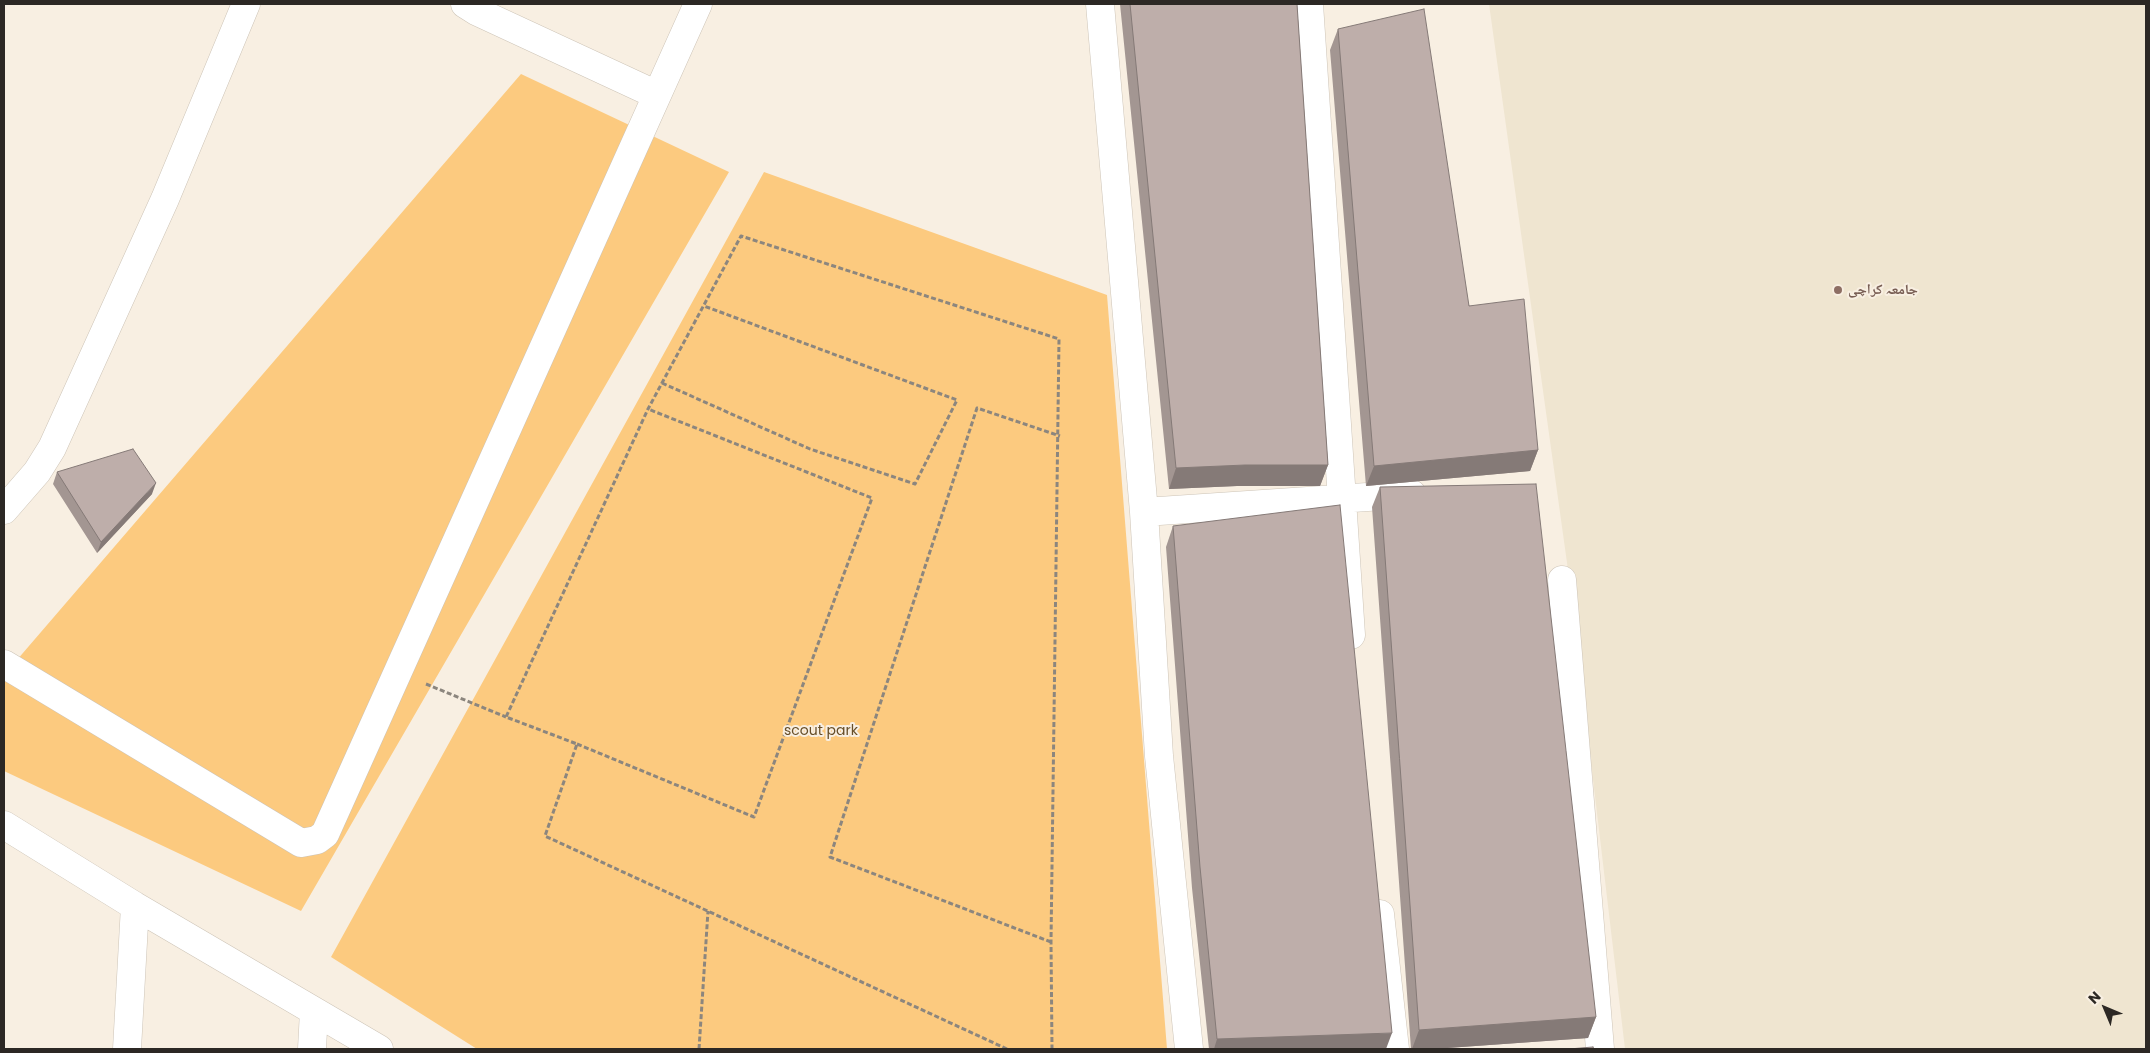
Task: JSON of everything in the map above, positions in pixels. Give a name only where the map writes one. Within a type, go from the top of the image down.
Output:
[{"type":"street","points":[[4,510],[37,472],[52,448],[164,199],[246,4]]},
{"type":"street","points":[[465,4],[476,11],[657,95]]},
{"type":"street","points":[[4,664],[300,843],[317,840],[325,834],[698,4]]},
{"type":"street","points":[[1100,4],[1144,512],[1159,756],[1189,1049]]},
{"type":"street","points":[[1309,4],[1353,664]]},
{"type":"street","points":[[1144,512],[1441,492]]},
{"type":"street","points":[[1562,580],[1596,1049]]},
{"type":"street","points":[[4,825],[135,906],[379,1049]]},
{"type":"street","points":[[1377,891],[1395,1049]]},
{"type":"street","points":[[127,1049],[135,906]]},
{"type":"street","points":[[312,1049],[314,1011]]},
{"type":"path","points":[[506,717],[648,409],[741,236],[1059,339],[1060,436],[1051,942],[1052,1049]]},
{"type":"path","points":[[662,383],[810,448],[915,484],[958,400],[704,306]]},
{"type":"path","points":[[1051,942],[830,857],[978,408],[1060,436]]},
{"type":"path","points":[[397,673],[754,816],[872,498],[648,409]]},
{"type":"path","points":[[577,744],[545,836],[1007,1049]]},
{"type":"path","points":[[699,1049],[708,911]]},
{"type":"shaded area","name":"جامعہ کراچی","points":[[1489,4],[2146,4],[2146,1049],[1625,1049],[1569,577]]},
{"type":"green space","points":[[521,74],[729,172],[301,911],[4,771],[4,675]]},
{"type":"green space","name":"scout park","points":[[764,172],[1107,295],[1167,1049],[477,1049],[331,957]]},
{"type":"building","points":[[1130,4],[1297,4],[1328,465],[1245,465],[1176,468]]},
{"type":"building","points":[[1424,9],[1469,306],[1524,299],[1538,450],[1374,466],[1338,29]]},
{"type":"building","points":[[133,449],[156,483],[101,542],[57,472]]},
{"type":"building","points":[[1536,484],[1596,1017],[1419,1030],[1380,487]]},
{"type":"building","points":[[1340,505],[1392,1033],[1217,1039],[1200,867],[1173,526]]},
{"type":"building","points":[[1593,1047],[1594,1049],[1569,1049]]},
{"type":"place","name":"جامعہ کراچی","points":[[1838,290]]}]
